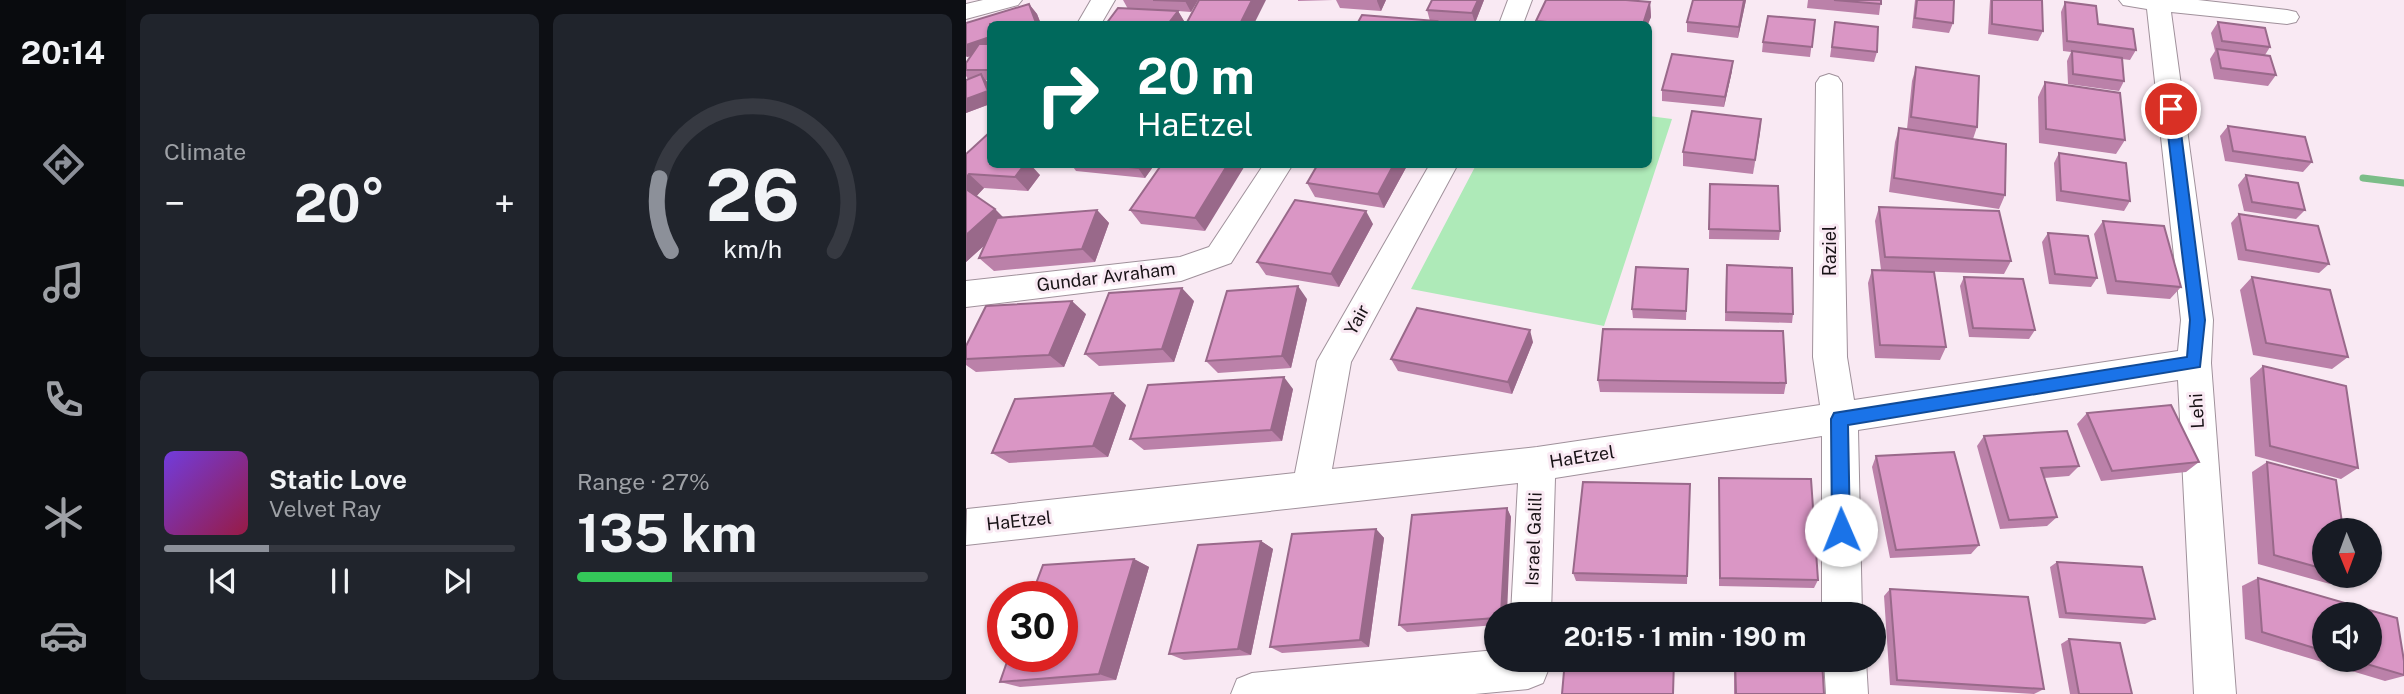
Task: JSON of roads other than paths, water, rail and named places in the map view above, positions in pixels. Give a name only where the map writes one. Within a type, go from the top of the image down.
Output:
[{"type":"street","points":[[966,12],[1010,0]]},
{"type":"street","points":[[1091,21],[1103,0]]},
{"type":"street","points":[[1512,21],[1520,0]]},
{"type":"street","points":[[2144,2],[2287,17]]},
{"type":"street","name":"Lehi","points":[[2144,2],[2197,320],[2194,363],[2215,694]]},
{"type":"street","name":"Raziel","points":[[1829,83],[1830,356],[1840,419]]},
{"type":"street","name":"Gundar Avraham","points":[[966,293],[1181,269],[1220,254],[1276,168]]},
{"type":"street","name":"Yair","points":[[1310,489],[1334,361],[1442,168]]},
{"type":"street","name":"HaEtzel","points":[[966,526],[1537,464],[2194,363]]},
{"type":"street","points":[[1840,419],[1842,602]]},
{"type":"street","name":"Israel Galili","points":[[1531,602],[1537,464]]},
{"type":"street","points":[[966,526],[966,533]]},
{"type":"street","points":[[1846,672],[1847,694]]},
{"type":"street","points":[[1252,694],[1528,674]]},
{"type":"waterway","points":[[2363,178],[2404,183]]}]
